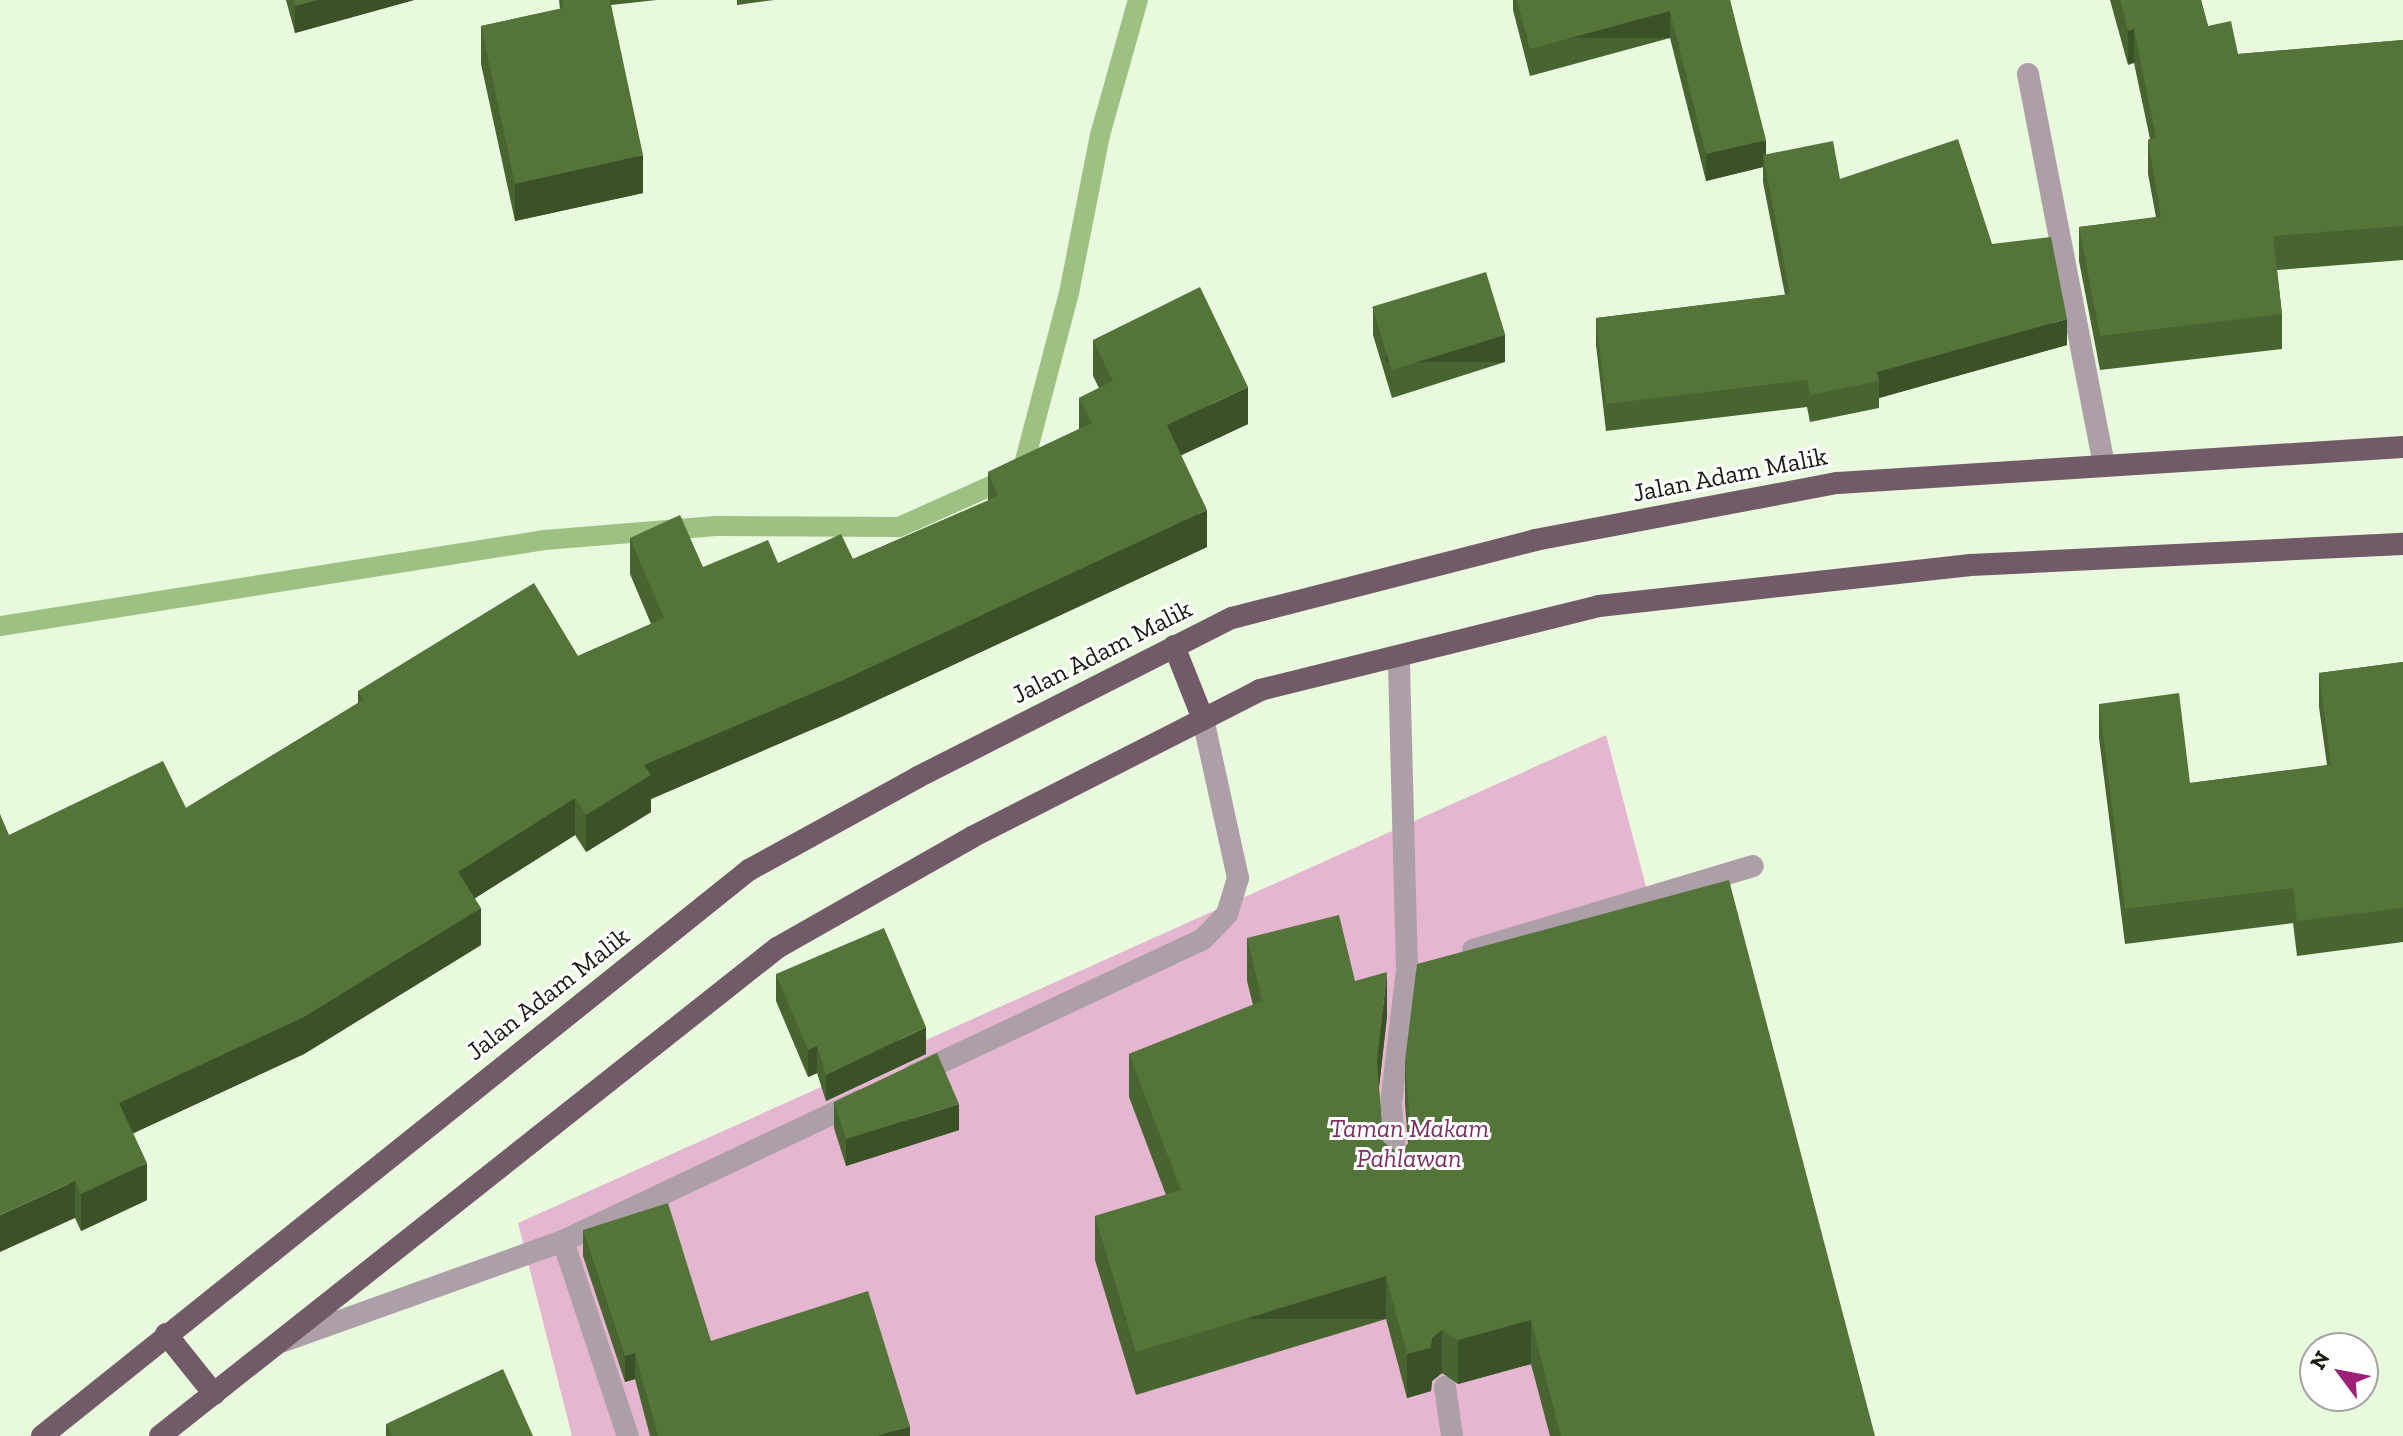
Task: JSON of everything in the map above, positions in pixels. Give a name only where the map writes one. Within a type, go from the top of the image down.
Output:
[{"type":"main road","name":"Jalan Adam Malik","points":[[42,1436],[749,870],[1232,618],[1535,540],[1838,483],[2403,447]]},
{"type":"main road","points":[[160,1436],[777,948],[972,837],[1260,690],[1599,606],[1971,565],[2403,544]]},
{"type":"main road","points":[[1174,646],[1203,719]]},
{"type":"main road","points":[[166,1334],[214,1394]]},
{"type":"lane","points":[[2028,74],[2104,464]]},
{"type":"lane","points":[[1397,1184],[1391,1104],[1407,970],[1399,656]]},
{"type":"lane","points":[[279,1342],[563,1241],[1203,939],[1227,914],[1238,878],[1203,719]]},
{"type":"lane","points":[[1407,970],[1753,866]]},
{"type":"lane","points":[[563,1241],[628,1436]]},
{"type":"lane","points":[[1445,1387],[1452,1436]]},
{"type":"green space","name":"Taman Makam Pahlawan","points":[[1606,735],[1791,1436],[572,1436],[518,1223]]},
{"type":"building","points":[[293,0],[317,0],[295,6]]},
{"type":"building","points":[[562,0],[610,0],[643,155],[515,184],[481,26],[563,8]]},
{"type":"building","points":[[1517,0],[1730,0],[1766,140],[1706,154],[1670,11],[1530,49]]},
{"type":"building","points":[[2120,0],[2201,0],[2208,26],[2231,21],[2238,54],[2403,40],[2403,226],[2273,236],[2282,314],[2100,336],[2079,227],[2161,217],[2148,140],[2156,138],[2134,29],[2128,31]]},
{"type":"building","points":[[1958,139],[1992,244],[2051,237],[2067,319],[1877,372],[1879,381],[1810,395],[1807,380],[1606,404],[1596,318],[1790,294],[1763,155],[1833,141],[1840,179]]},
{"type":"building","points":[[1486,272],[1505,335],[1391,370],[1372,307]]},
{"type":"building","points":[[1200,287],[1248,387],[1167,425],[1207,510],[841,681],[644,765],[651,775],[586,815],[575,798],[458,872],[481,908],[304,1017],[119,1103],[147,1163],[81,1194],[75,1181],[0,1215],[0,814],[9,835],[163,761],[186,808],[363,700],[358,691],[534,583],[578,656],[664,618],[630,538],[680,515],[703,567],[768,540],[778,563],[841,534],[853,559],[998,496],[988,472],[1092,423],[1079,398],[1113,381],[1093,340]]},
{"type":"building","points":[[2403,662],[2403,908],[2297,921],[2293,888],[2125,909],[2099,704],[2179,693],[2190,783],[2331,765],[2319,673]]},
{"type":"building","points":[[1729,880],[1875,1436],[1561,1436],[1531,1320],[1458,1340],[1442,1330],[1432,1338],[1431,1348],[1407,1354],[1386,1276],[1136,1352],[1095,1216],[1181,1190],[1129,1054],[1262,1001],[1247,938],[1339,915],[1355,981],[1387,972],[1377,1061],[1383,1142],[1399,1154],[1411,1140],[1405,1061],[1417,964]]},
{"type":"building","points":[[884,928],[926,1027],[826,1075],[817,1046],[808,1050],[776,974]]},
{"type":"building","points":[[937,1053],[959,1104],[846,1139],[834,1102]]},
{"type":"building","points":[[668,1203],[711,1341],[868,1291],[910,1426],[877,1436],[658,1436],[635,1353],[625,1356],[583,1230]]},
{"type":"building","points":[[503,1369],[533,1436],[392,1436],[386,1424]]},
{"type":"waterway","points":[[0,626],[545,540],[715,526],[899,527],[1022,472],[1069,293],[1100,135],[1138,0]]}]
